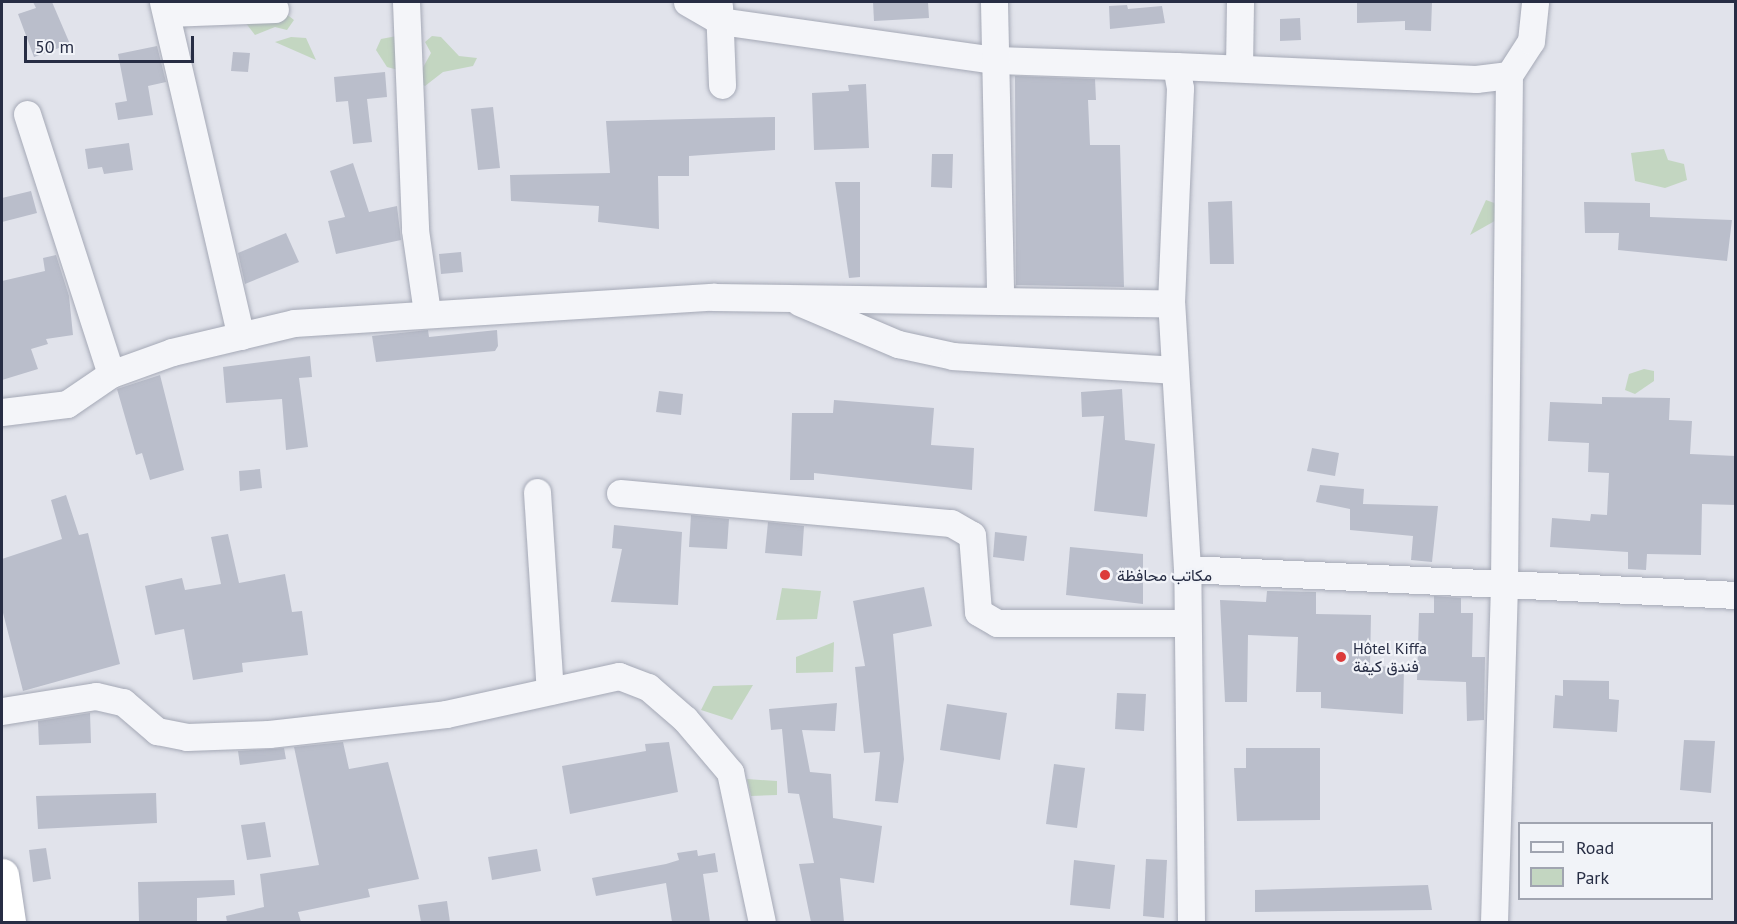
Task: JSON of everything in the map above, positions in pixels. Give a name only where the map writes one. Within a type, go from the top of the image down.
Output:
[{"type":"highway","points":[[2,875],[9,922]]},
{"type":"street","points":[[406,2],[415,230],[427,312]]},
{"type":"street","points":[[687,2],[720,11],[995,60],[1239,67],[1476,79],[1509,75]]},
{"type":"street","points":[[994,2],[1000,297]]},
{"type":"street","points":[[1239,67],[1240,2]]},
{"type":"street","points":[[1494,922],[1504,584],[1509,75],[1531,41],[1535,2]]},
{"type":"street","points":[[241,336],[165,7],[275,9]]},
{"type":"street","points":[[720,11],[722,85]]},
{"type":"street","points":[[1176,66],[1171,303],[1187,568],[1191,922]]},
{"type":"street","points":[[27,114],[111,374]]},
{"type":"street","points":[[787,297],[898,344],[953,356],[1175,370]]},
{"type":"street","points":[[2,412],[68,404],[111,374],[294,322],[427,312],[787,297],[1000,297],[1171,303]]},
{"type":"street","points":[[537,492],[550,691]]},
{"type":"street","points":[[620,493],[951,523],[972,536],[978,612],[997,623],[1187,623]]},
{"type":"street","points":[[1187,568],[1736,595]]},
{"type":"street","points":[[2,711],[96,696],[123,702],[157,731],[211,736],[304,732],[446,714],[619,676],[648,687],[685,719],[730,772],[762,922]]},
{"type":"green space","points":[[285,13],[294,20],[287,30],[275,27],[255,35],[245,22]]},
{"type":"green space","points":[[402,35],[402,71],[387,67],[376,50],[381,39]]},
{"type":"green space","points":[[432,36],[441,37],[459,56],[477,58],[473,66],[443,72],[425,86],[416,80],[431,53],[425,42]]},
{"type":"green space","points":[[291,37],[306,38],[316,60],[275,42]]},
{"type":"green space","points":[[1664,149],[1668,160],[1684,164],[1687,180],[1665,188],[1635,181],[1631,153]]},
{"type":"green space","points":[[1486,200],[1497,204],[1500,218],[1470,235]]},
{"type":"green space","points":[[1644,369],[1654,371],[1654,381],[1635,394],[1625,390],[1629,374]]},
{"type":"green space","points":[[782,588],[821,591],[817,619],[776,620]]},
{"type":"green space","points":[[834,642],[833,672],[796,673],[796,657]]},
{"type":"green space","points":[[753,685],[732,720],[701,710],[713,686]]},
{"type":"green space","points":[[747,779],[777,781],[777,795],[751,796]]},
{"type":"building","points":[[33,2],[52,2],[70,44],[34,57],[18,14],[36,8]]},
{"type":"building","points":[[873,2],[928,2],[929,18],[874,21]]},
{"type":"building","points":[[1357,2],[1432,2],[1431,31],[1405,30],[1405,21],[1357,23]]},
{"type":"building","points":[[1127,5],[1128,9],[1162,6],[1165,23],[1110,29],[1109,6]]},
{"type":"building","points":[[1300,18],[1301,40],[1280,41],[1280,19]]},
{"type":"building","points":[[157,46],[166,82],[148,86],[153,115],[118,120],[115,103],[127,101],[118,54]]},
{"type":"building","points":[[233,52],[250,53],[248,72],[231,71]]},
{"type":"building","points":[[385,72],[387,97],[367,99],[372,142],[353,144],[348,101],[336,102],[334,77]]},
{"type":"building","points":[[1015,76],[1095,79],[1096,100],[1088,100],[1090,145],[1120,145],[1124,287],[1016,285]]},
{"type":"building","points":[[866,84],[869,148],[814,150],[812,93],[849,91],[848,85]]},
{"type":"building","points":[[493,107],[500,168],[478,170],[471,109]]},
{"type":"building","points":[[775,117],[775,150],[689,156],[689,176],[658,176],[659,229],[598,222],[599,206],[511,201],[510,175],[610,173],[606,121]]},
{"type":"building","points":[[129,143],[133,170],[104,174],[102,167],[88,169],[85,149]]},
{"type":"building","points":[[932,154],[953,154],[952,188],[931,187]]},
{"type":"building","points":[[353,163],[369,212],[397,206],[401,240],[336,254],[328,221],[345,217],[330,171]]},
{"type":"building","points":[[835,182],[860,182],[860,277],[849,278]]},
{"type":"building","points":[[31,191],[37,213],[2,222],[2,198]]},
{"type":"building","points":[[1232,201],[1234,264],[1210,264],[1208,202]]},
{"type":"building","points":[[1584,202],[1650,203],[1650,217],[1732,220],[1727,261],[1618,250],[1619,233],[1585,233]]},
{"type":"building","points":[[286,233],[299,262],[245,284],[238,253]]},
{"type":"building","points":[[461,252],[463,272],[441,274],[439,254]]},
{"type":"building","points":[[56,255],[69,296],[73,335],[46,339],[48,344],[31,349],[38,369],[2,380],[2,281],[45,271],[43,258]]},
{"type":"building","points":[[428,330],[429,337],[497,330],[498,346],[495,351],[376,362],[372,336]]},
{"type":"building","points":[[310,356],[312,377],[299,378],[308,447],[286,450],[282,399],[226,403],[223,367]]},
{"type":"building","points":[[160,375],[184,470],[150,480],[142,453],[136,455],[117,389]]},
{"type":"building","points":[[1122,389],[1125,440],[1155,444],[1147,517],[1094,511],[1104,416],[1082,417],[1081,392]]},
{"type":"building","points":[[659,391],[683,394],[681,415],[656,412]]},
{"type":"building","points":[[1602,397],[1670,398],[1669,420],[1692,421],[1690,454],[1736,456],[1736,505],[1702,504],[1701,555],[1647,554],[1646,570],[1628,569],[1628,552],[1550,547],[1552,518],[1590,521],[1591,514],[1607,515],[1609,473],[1588,472],[1589,443],[1548,441],[1550,402],[1602,404]]},
{"type":"building","points":[[834,400],[934,408],[931,445],[974,448],[972,490],[814,473],[814,480],[790,480],[792,413],[833,413]]},
{"type":"building","points":[[1312,448],[1339,453],[1335,476],[1307,471]]},
{"type":"building","points":[[260,469],[262,488],[240,491],[239,471]]},
{"type":"building","points":[[1320,485],[1364,489],[1363,504],[1438,506],[1432,562],[1411,560],[1413,536],[1350,530],[1350,509],[1316,502]]},
{"type":"building","points":[[66,495],[79,535],[88,533],[120,664],[23,691],[2,609],[2,559],[62,539],[51,500]]},
{"type":"building","points":[[691,515],[729,519],[727,549],[689,547]]},
{"type":"building","points":[[768,522],[804,526],[802,556],[765,553]]},
{"type":"building","points":[[614,525],[682,532],[678,605],[611,602],[622,549],[612,548]]},
{"type":"building","points":[[995,532],[1027,536],[1024,561],[993,557]]},
{"type":"building","points":[[228,534],[239,583],[285,574],[292,612],[302,611],[308,655],[242,663],[243,672],[193,680],[184,629],[155,635],[145,586],[182,578],[185,590],[221,584],[211,537]]},
{"type":"building","name":"مكاتب محافظة","points":[[1070,547],[1143,554],[1143,604],[1066,595]]},
{"type":"building","points":[[924,587],[932,626],[893,634],[904,759],[898,803],[875,801],[880,752],[864,753],[855,667],[865,666],[853,601]]},
{"type":"building","points":[[1267,591],[1316,592],[1316,614],[1371,615],[1370,666],[1404,667],[1403,714],[1321,708],[1321,692],[1296,692],[1298,637],[1248,635],[1247,702],[1225,702],[1220,600],[1266,602]]},
{"type":"building","points":[[1434,596],[1461,598],[1461,613],[1473,613],[1472,657],[1485,657],[1484,720],[1467,721],[1466,682],[1417,680],[1419,613],[1434,613]]},
{"type":"building","points":[[1563,680],[1609,681],[1609,699],[1619,700],[1617,732],[1553,728],[1555,695],[1563,696]]},
{"type":"building","points":[[1117,693],[1146,694],[1144,731],[1115,729]]},
{"type":"building","points":[[837,703],[835,731],[802,730],[810,772],[831,774],[833,818],[882,826],[874,883],[840,878],[844,922],[811,922],[799,864],[814,863],[799,794],[788,793],[782,729],[771,730],[769,709]]},
{"type":"building","points":[[947,704],[1007,713],[1000,760],[940,750]]},
{"type":"building","points":[[90,713],[91,743],[39,745],[38,721]]},
{"type":"building","points":[[1684,740],[1715,741],[1711,793],[1680,790]]},
{"type":"building","points":[[343,742],[349,769],[388,762],[419,879],[368,889],[370,897],[298,912],[301,922],[227,922],[226,916],[264,907],[260,874],[319,865],[294,747]]},
{"type":"building","points":[[669,742],[678,792],[570,814],[562,766],[646,751],[645,744]]},
{"type":"building","points":[[284,748],[286,759],[240,765],[238,751]]},
{"type":"building","points":[[1246,748],[1320,748],[1320,820],[1237,821],[1234,768],[1246,768]]},
{"type":"building","points":[[1054,764],[1085,768],[1077,828],[1046,824]]},
{"type":"building","points":[[156,793],[157,823],[38,829],[36,796]]},
{"type":"building","points":[[265,822],[271,857],[247,860],[241,825]]},
{"type":"building","points":[[46,848],[51,879],[33,882],[29,850]]},
{"type":"building","points":[[537,849],[541,871],[492,880],[488,857]]},
{"type":"building","points":[[697,850],[698,856],[715,853],[718,872],[703,874],[710,922],[672,922],[666,883],[596,896],[592,878],[666,864],[679,860],[677,853]]},
{"type":"building","points":[[1146,859],[1167,860],[1164,918],[1143,916]]},
{"type":"building","points":[[1074,860],[1115,865],[1110,909],[1070,905]]},
{"type":"building","points":[[234,880],[235,895],[197,898],[197,922],[139,922],[138,882]]},
{"type":"building","points":[[1428,885],[1432,910],[1255,912],[1255,890]]},
{"type":"building","points":[[447,901],[450,922],[421,922],[418,905]]},
{"type":"place","name":"مكاتب محافظة","points":[[1105,575]]},
{"type":"place","name":"Hôtel Kiffa فندق كيفة","points":[[1341,657]]}]
